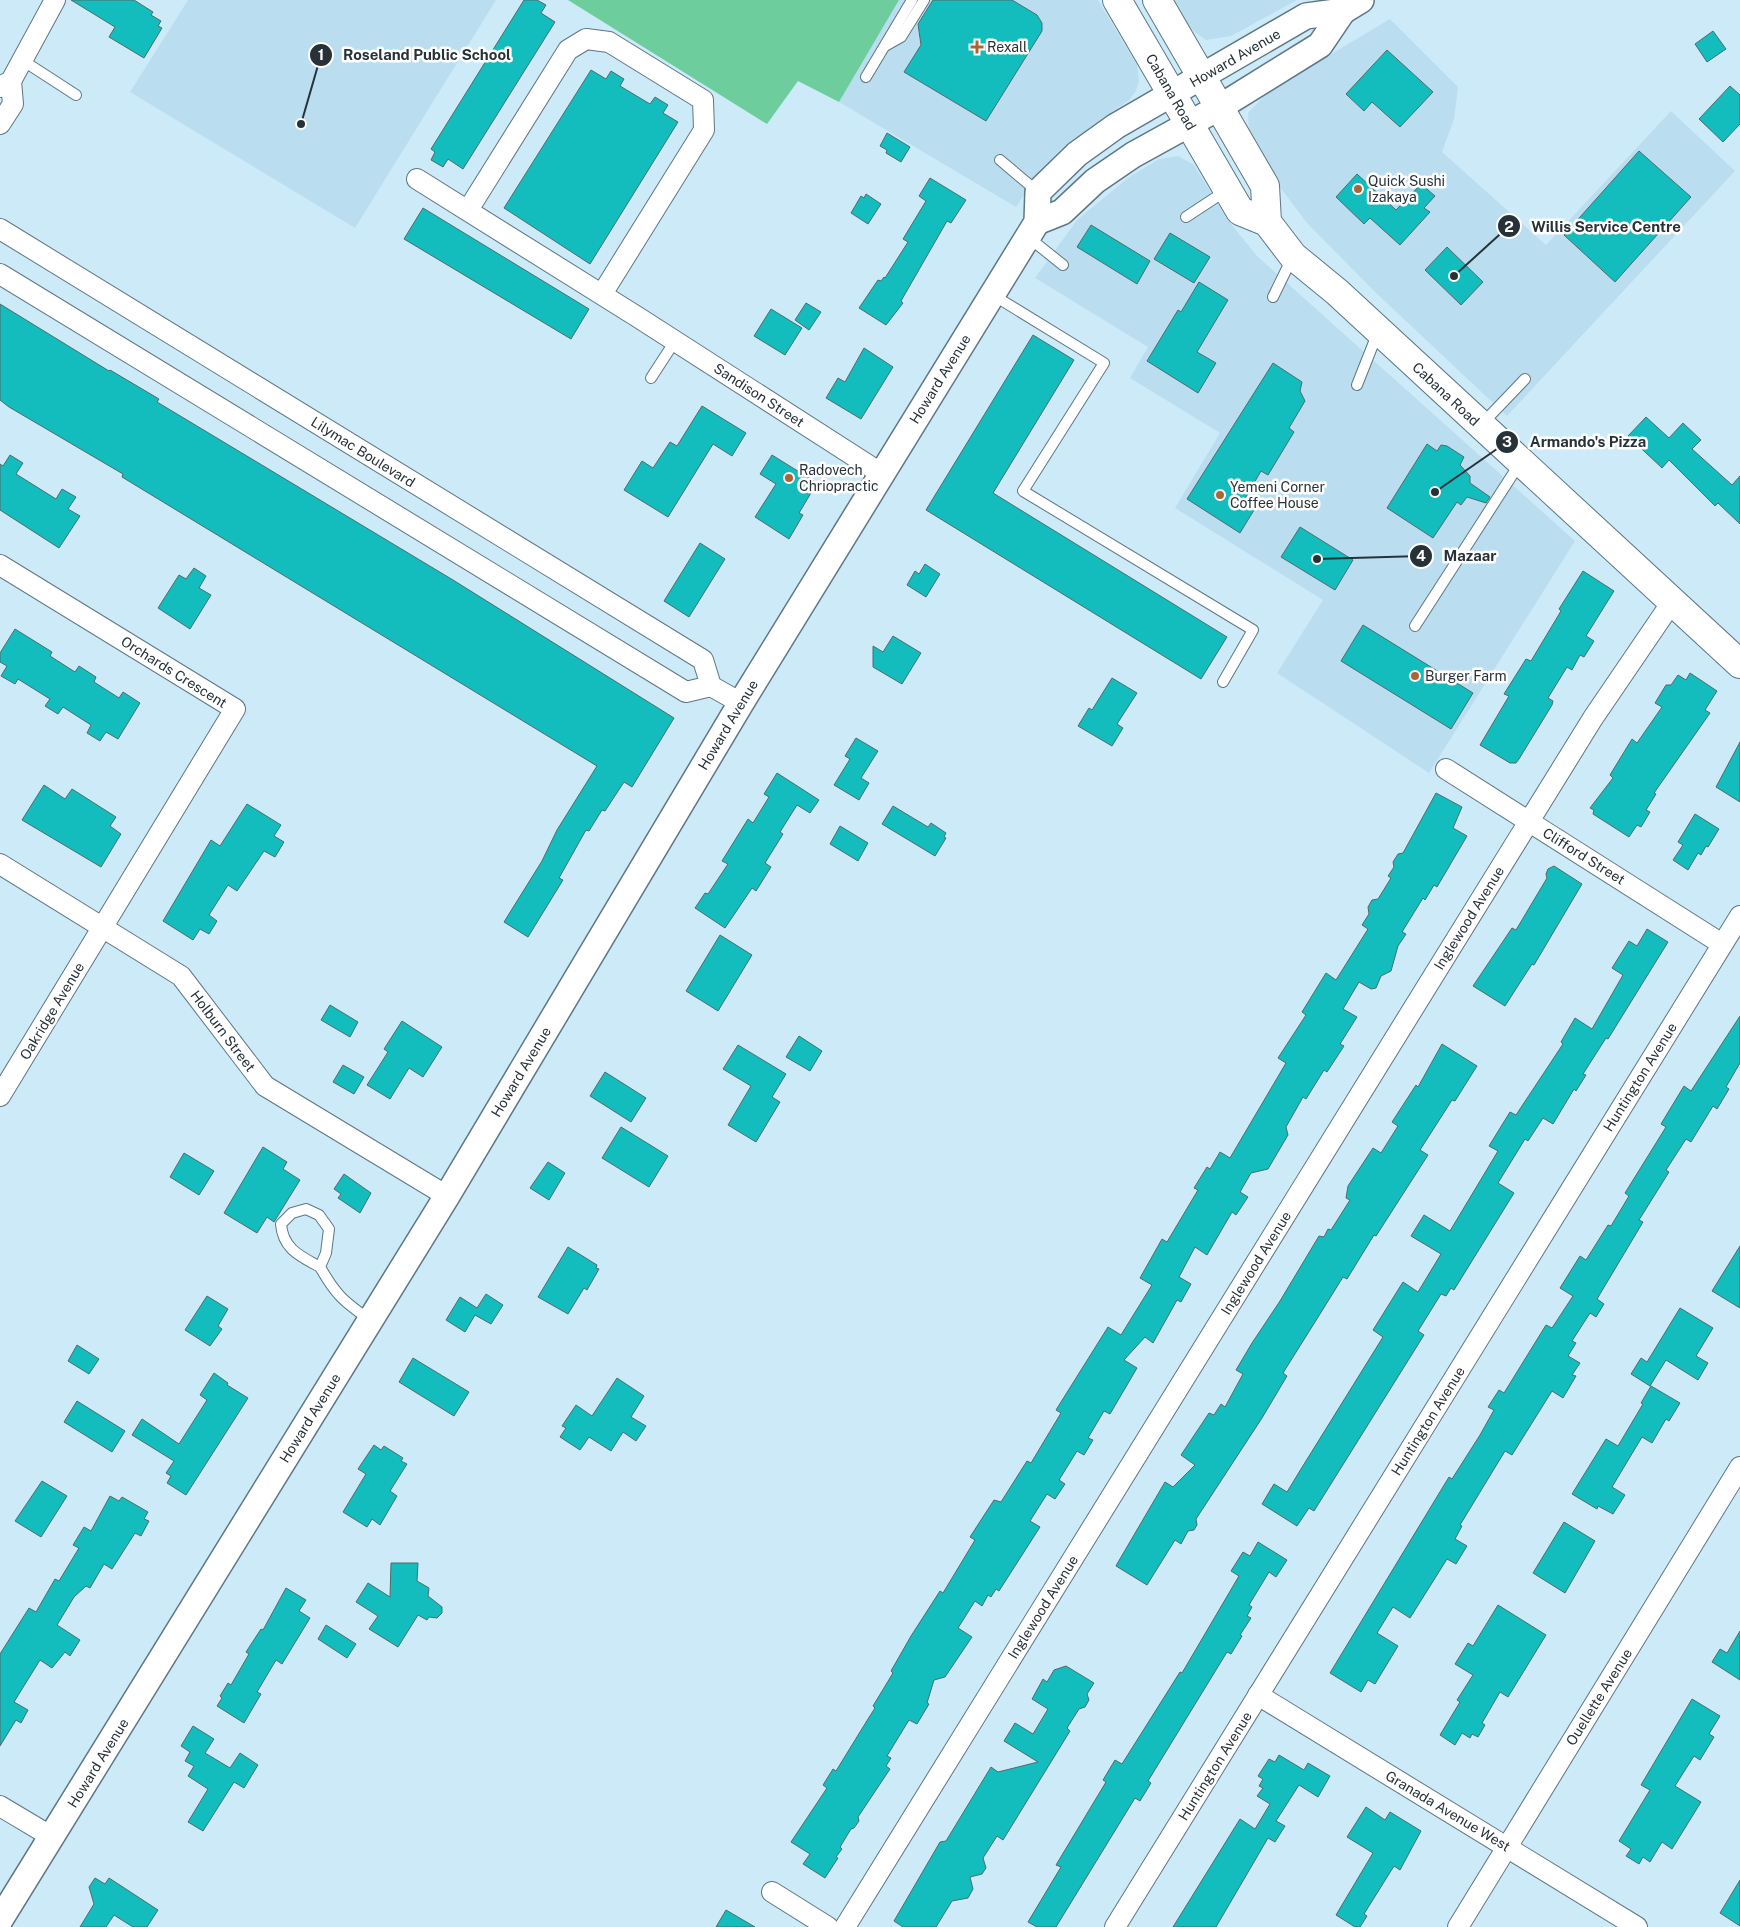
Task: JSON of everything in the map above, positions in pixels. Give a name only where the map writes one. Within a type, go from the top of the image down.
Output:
[{"type":"main road","name":"Cabana Road","points":[[1117,0],[1240,211],[1267,222],[1293,256],[1378,331],[1740,664]]},
{"type":"main road","points":[[1157,0],[1265,186],[1267,222]]},
{"type":"street","points":[[0,124],[13,104],[6,84],[22,60],[55,0]]},
{"type":"street","name":"Howard Avenue","points":[[1038,192],[1077,154],[1116,126],[1306,16],[1346,4]]},
{"type":"street","name":"Howard Avenue","points":[[0,1920],[447,1196],[741,703],[1032,229],[1062,212],[1095,181],[1133,154],[1220,107],[1320,45],[1346,4]]},
{"type":"street","points":[[468,210],[568,50],[586,38],[609,42],[696,95],[703,100],[704,130],[602,294]]},
{"type":"street","name":"Sandison Street","points":[[417,179],[602,294],[882,474]]},
{"type":"street","points":[[1032,229],[1038,192]]},
{"type":"street","name":"Lilymac Boulevard","points":[[0,229],[703,660],[711,686]]},
{"type":"street","points":[[0,274],[686,692],[711,686],[741,703]]},
{"type":"street","name":"Orchards Crescent","points":[[0,565],[235,710],[104,926]]},
{"type":"street","name":"Inglewood Avenue","points":[[845,1927],[1593,718],[1672,602]]},
{"type":"street","name":"Clifford Street","points":[[1446,769],[1722,944]]},
{"type":"street","name":"Holburn Street","points":[[0,864],[104,926],[181,976],[264,1086],[447,1196]]},
{"type":"street","name":"Huntington Avenue","points":[[1115,1927],[1740,916]]},
{"type":"street","name":"Oakridge Avenue","points":[[0,1096],[104,926]]},
{"type":"street","name":"Ouellette Avenue","points":[[1458,1927],[1740,1467]]},
{"type":"street","name":"Granada Avenue West","points":[[1258,1695],[1637,1927]]},
{"type":"street","points":[[0,1806],[52,1837]]},
{"type":"street","points":[[772,1892],[828,1927]]},
{"type":"lane","points":[[866,77],[912,0]]},
{"type":"lane","points":[[884,46],[901,37],[924,0]]},
{"type":"lane","points":[[22,60],[76,94]]},
{"type":"lane","points":[[1000,160],[1038,192]]},
{"type":"lane","points":[[1186,217],[1228,190]]},
{"type":"lane","points":[[1032,229],[1064,265]]},
{"type":"lane","points":[[1273,297],[1293,256]]},
{"type":"lane","points":[[992,294],[1104,363],[1023,491],[1253,630],[1223,682]]},
{"type":"lane","points":[[1357,385],[1378,331]]},
{"type":"lane","points":[[651,378],[675,341]]},
{"type":"lane","points":[[1481,426],[1525,379]]},
{"type":"lane","points":[[1415,626],[1520,462]]},
{"type":"lane","points":[[320,1267],[326,1253],[329,1229],[319,1215],[306,1209],[292,1213],[281,1224],[282,1234],[287,1244],[295,1253],[320,1267],[331,1288],[340,1299],[370,1320]]},
{"type":"shaded area","points":[[188,0],[496,0],[355,228],[130,92]]},
{"type":"shaded area","points":[[899,0],[1098,0],[1137,65],[1139,80],[1136,91],[1129,100],[1063,147],[1040,170],[1016,207],[839,102]]},
{"type":"shaded area","points":[[1171,0],[1297,0],[1231,36],[1206,40],[1188,27]]},
{"type":"shaded area","points":[[1390,19],[1458,87],[1454,119],[1442,152],[1546,245],[1671,111],[1735,171],[1507,416],[1374,291],[1307,223],[1273,178],[1249,133],[1248,113],[1268,92]]},
{"type":"shaded area","points":[[1178,156],[1194,165],[1227,219],[1257,256],[1575,541],[1429,773],[1277,673],[1323,600],[1175,508],[1220,433],[1130,378],[1148,347],[1035,278],[1077,220],[1128,178],[1159,159]]},
{"type":"green space","points":[[568,0],[899,0],[839,102],[798,81],[767,124]]},
{"type":"building","points":[[71,0],[134,0],[153,12],[151,15],[161,21],[158,26],[162,28],[144,58],[109,37],[115,27]]},
{"type":"building","points":[[524,0],[537,0],[546,5],[541,13],[555,22],[463,169],[448,159],[443,167],[431,160],[435,152],[431,149]]},
{"type":"building","points":[[933,0],[1012,0],[1037,15],[1042,23],[1042,31],[986,121],[904,72],[921,45],[918,24]]},
{"type":"building","points":[[1713,31],[1726,49],[1707,62],[1695,44]]},
{"type":"building","points":[[1387,50],[1433,92],[1400,127],[1372,102],[1364,111],[1346,94]]},
{"type":"building","points":[[591,70],[606,79],[611,71],[624,79],[620,86],[650,104],[655,97],[668,105],[663,113],[678,122],[590,264],[504,208]]},
{"type":"building","points":[[1730,86],[1740,95],[1740,124],[1723,142],[1699,119]]},
{"type":"building","points":[[887,133],[910,147],[901,162],[886,153],[887,150],[880,146]]},
{"type":"building","points":[[1639,151],[1691,197],[1615,282],[1564,235]]},
{"type":"building","points":[[1357,174],[1396,210],[1421,184],[1435,196],[1424,208],[1430,212],[1400,245],[1370,218],[1364,224],[1336,197]]},
{"type":"building","points":[[930,178],[966,200],[951,223],[947,221],[901,301],[903,303],[886,325],[859,308],[878,280],[881,281],[885,278],[908,242],[903,239],[926,201],[919,196]]},
{"type":"building","points":[[866,194],[881,204],[868,224],[851,213],[861,196],[864,198]]},
{"type":"building","points":[[423,208],[589,309],[571,339],[404,239]]},
{"type":"building","points":[[1091,225],[1150,261],[1137,284],[1077,247]]},
{"type":"building","points":[[1170,233],[1210,257],[1194,283],[1154,259]]},
{"type":"building","points":[[1447,247],[1483,282],[1461,305],[1425,270]]},
{"type":"building","points":[[1199,282],[1228,300],[1197,352],[1216,363],[1198,393],[1147,361],[1178,310],[1181,312]]},
{"type":"building","points":[[806,303],[821,312],[809,330],[795,320]]},
{"type":"building","points":[[0,304],[109,371],[159,399],[157,402],[453,580],[674,718],[632,787],[624,782],[605,811],[602,810],[589,831],[586,830],[559,878],[563,880],[528,937],[504,922],[542,861],[557,830],[597,766],[122,477],[123,474],[9,407],[0,400]]},
{"type":"building","points":[[771,309],[802,328],[785,355],[754,336]]},
{"type":"building","points":[[1033,335],[1074,360],[993,493],[1227,637],[1201,679],[926,510]]},
{"type":"building","points":[[864,348],[893,367],[861,419],[826,398],[838,378],[845,382]]},
{"type":"building","points":[[1273,363],[1302,382],[1300,391],[1305,401],[1289,428],[1294,432],[1268,475],[1261,471],[1243,502],[1254,510],[1240,533],[1187,499]]},
{"type":"building","points":[[702,406],[746,433],[732,456],[713,444],[668,517],[624,490],[642,461],[653,468],[670,442],[677,446]]},
{"type":"building","points":[[1646,417],[1669,438],[1683,423],[1701,440],[1692,449],[1732,485],[1740,476],[1740,524],[1718,503],[1715,506],[1669,460],[1662,468],[1628,436]]},
{"type":"building","points":[[1427,444],[1437,451],[1441,445],[1447,446],[1464,457],[1460,465],[1470,476],[1470,483],[1490,497],[1486,503],[1467,497],[1461,505],[1457,502],[1433,538],[1387,508]]},
{"type":"building","points":[[10,455],[23,463],[16,474],[56,499],[62,489],[76,497],[68,509],[80,516],[59,548],[0,510],[0,464],[3,466]]},
{"type":"building","points":[[772,455],[817,483],[799,513],[803,515],[789,539],[755,517],[776,484],[760,474]]},
{"type":"building","points":[[1300,527],[1353,560],[1335,590],[1281,557]]},
{"type":"building","points":[[700,543],[725,559],[689,617],[664,601]]},
{"type":"building","points":[[925,564],[940,574],[926,597],[907,585],[915,571],[919,574]]},
{"type":"building","points":[[194,568],[206,576],[199,588],[211,595],[190,629],[158,608],[179,575],[186,579]]},
{"type":"building","points":[[1583,571],[1614,591],[1586,636],[1594,641],[1584,657],[1580,655],[1572,670],[1567,667],[1548,698],[1553,701],[1552,705],[1519,759],[1516,763],[1510,763],[1480,745],[1509,696],[1504,694],[1526,659],[1531,661],[1561,611],[1559,609]]},
{"type":"building","points":[[1363,625],[1473,693],[1451,729],[1341,661]]},
{"type":"building","points":[[15,629],[52,652],[50,656],[75,672],[79,666],[96,677],[94,682],[119,698],[123,692],[140,703],[118,739],[106,732],[100,741],[87,733],[91,725],[63,707],[58,714],[45,706],[50,699],[18,679],[15,684],[1,676],[7,666],[0,662],[0,653]]},
{"type":"building","points":[[893,636],[921,653],[902,684],[873,667],[873,646],[883,652]]},
{"type":"building","points":[[1690,673],[1717,691],[1705,710],[1710,713],[1654,793],[1656,794],[1646,810],[1650,812],[1641,827],[1637,825],[1629,837],[1593,814],[1594,810],[1590,808],[1613,778],[1610,775],[1632,739],[1637,743],[1662,707],[1655,703],[1666,685],[1671,685],[1678,675],[1686,680]]},
{"type":"building","points":[[1112,678],[1137,693],[1117,724],[1123,728],[1112,746],[1078,726],[1089,708],[1092,710]]},
{"type":"building","points":[[856,738],[878,751],[861,778],[869,783],[859,800],[834,785],[850,759],[845,756]]},
{"type":"building","points":[[1740,742],[1740,802],[1716,787]]},
{"type":"building","points":[[777,773],[819,800],[810,813],[797,805],[780,832],[783,834],[765,863],[771,867],[756,891],[752,888],[725,928],[695,908],[705,893],[708,894],[728,864],[722,861],[748,819],[753,823],[769,797],[764,794]]},
{"type":"building","points":[[44,785],[65,799],[72,789],[116,817],[110,826],[121,834],[101,867],[22,820]]},
{"type":"building","points":[[1436,793],[1462,807],[1453,828],[1467,836],[1437,887],[1434,885],[1425,900],[1423,898],[1402,932],[1406,934],[1398,946],[1391,971],[1381,976],[1376,988],[1371,989],[1359,982],[1343,1009],[1357,1017],[1340,1044],[1344,1046],[1327,1072],[1324,1070],[1306,1099],[1303,1097],[1286,1127],[1288,1135],[1268,1169],[1251,1173],[1240,1192],[1248,1197],[1236,1215],[1232,1212],[1207,1255],[1195,1247],[1179,1277],[1191,1284],[1181,1302],[1177,1300],[1153,1343],[1145,1337],[1124,1360],[1137,1368],[1110,1414],[1104,1411],[1088,1438],[1093,1440],[1084,1455],[1077,1451],[1059,1480],[1065,1484],[1055,1499],[1047,1494],[1030,1521],[1040,1527],[999,1591],[996,1589],[991,1597],[988,1595],[982,1606],[975,1601],[958,1628],[972,1637],[945,1677],[934,1680],[927,1703],[929,1704],[917,1724],[909,1720],[887,1756],[891,1758],[886,1766],[890,1769],[858,1817],[859,1821],[851,1829],[840,1847],[842,1849],[836,1857],[838,1858],[825,1878],[803,1864],[810,1854],[791,1842],[827,1788],[823,1785],[833,1769],[836,1771],[875,1708],[873,1706],[893,1673],[891,1671],[911,1636],[940,1591],[943,1593],[975,1540],[970,1537],[994,1500],[1001,1502],[1027,1461],[1031,1463],[1061,1413],[1056,1410],[1108,1327],[1121,1335],[1152,1285],[1140,1278],[1162,1239],[1167,1242],[1198,1190],[1194,1188],[1207,1167],[1210,1169],[1220,1152],[1230,1158],[1286,1063],[1278,1058],[1306,1015],[1302,1012],[1326,973],[1336,980],[1368,929],[1362,925],[1369,914],[1368,907],[1372,900],[1378,899],[1391,878],[1388,876],[1394,867],[1393,862],[1398,854],[1403,853]]},
{"type":"building","points":[[247,804],[281,825],[274,836],[284,842],[275,857],[264,851],[237,891],[228,885],[209,915],[217,921],[209,934],[200,929],[193,940],[163,921],[211,840],[220,846]]},
{"type":"building","points":[[893,806],[928,827],[931,823],[946,833],[944,837],[946,838],[935,856],[882,824]]},
{"type":"building","points":[[1695,814],[1719,829],[1701,855],[1698,853],[1688,870],[1673,860],[1683,845],[1678,842]]},
{"type":"building","points":[[840,826],[868,843],[858,861],[830,844]]},
{"type":"building","points":[[1554,866],[1582,884],[1534,965],[1532,964],[1505,1006],[1473,986],[1512,928],[1516,930],[1547,878],[1548,869]]},
{"type":"building","points":[[1647,929],[1668,942],[1608,1039],[1606,1038],[1583,1074],[1586,1075],[1576,1091],[1574,1089],[1553,1124],[1543,1118],[1528,1141],[1525,1139],[1498,1183],[1514,1193],[1454,1290],[1451,1288],[1446,1296],[1441,1294],[1418,1331],[1424,1335],[1314,1511],[1309,1508],[1297,1526],[1262,1504],[1274,1484],[1287,1492],[1383,1337],[1373,1330],[1403,1282],[1418,1292],[1441,1254],[1411,1236],[1424,1215],[1450,1231],[1498,1151],[1489,1146],[1510,1112],[1516,1115],[1563,1044],[1561,1042],[1575,1018],[1592,1029],[1623,975],[1612,968],[1629,941],[1637,946]]},
{"type":"building","points":[[720,935],[752,955],[718,1011],[686,991]]},
{"type":"building","points":[[330,1005],[358,1022],[350,1037],[321,1020]]},
{"type":"building","points":[[1740,1016],[1740,1063],[1726,1087],[1729,1089],[1717,1109],[1713,1106],[1691,1142],[1686,1139],[1666,1170],[1669,1172],[1639,1220],[1643,1222],[1597,1299],[1604,1304],[1596,1317],[1590,1313],[1572,1341],[1576,1343],[1568,1356],[1580,1363],[1572,1375],[1576,1376],[1563,1398],[1552,1391],[1512,1455],[1505,1451],[1460,1525],[1462,1526],[1455,1539],[1467,1546],[1456,1564],[1447,1559],[1410,1618],[1393,1607],[1377,1633],[1398,1646],[1375,1684],[1368,1680],[1361,1692],[1330,1673],[1449,1477],[1452,1479],[1480,1435],[1494,1410],[1488,1407],[1499,1390],[1504,1393],[1546,1325],[1552,1328],[1573,1296],[1560,1288],[1580,1256],[1586,1260],[1608,1225],[1611,1226],[1629,1196],[1625,1193],[1666,1127],[1661,1124],[1684,1086],[1691,1091]]},
{"type":"building","points":[[402,1021],[442,1047],[423,1077],[409,1068],[390,1099],[367,1085],[388,1052],[384,1049]]},
{"type":"building","points":[[799,1036],[822,1051],[810,1071],[786,1057]]},
{"type":"building","points":[[1442,1044],[1477,1066],[1455,1101],[1452,1100],[1420,1150],[1428,1155],[1347,1279],[1343,1277],[1283,1373],[1287,1376],[1196,1519],[1197,1525],[1194,1530],[1188,1531],[1181,1544],[1175,1540],[1147,1585],[1116,1566],[1117,1564],[1165,1482],[1173,1487],[1195,1465],[1181,1455],[1209,1413],[1214,1415],[1221,1404],[1225,1407],[1243,1374],[1236,1370],[1252,1343],[1319,1236],[1324,1237],[1328,1229],[1331,1230],[1350,1200],[1346,1198],[1348,1186],[1373,1148],[1381,1153],[1398,1126],[1392,1122],[1416,1085],[1418,1087]]},
{"type":"building","points":[[738,1045],[786,1074],[772,1097],[780,1102],[756,1142],[728,1125],[751,1086],[723,1069]]},
{"type":"building","points":[[343,1065],[364,1077],[354,1094],[333,1082]]},
{"type":"building","points":[[605,1072],[646,1098],[631,1122],[590,1096]]},
{"type":"building","points":[[621,1127],[668,1156],[649,1187],[602,1158]]},
{"type":"building","points":[[263,1147],[287,1162],[283,1169],[300,1180],[274,1222],[267,1217],[257,1233],[224,1213]]},
{"type":"building","points":[[184,1153],[214,1171],[199,1195],[170,1177]]},
{"type":"building","points":[[548,1162],[565,1173],[549,1200],[530,1188]]},
{"type":"building","points":[[344,1174],[371,1193],[360,1213],[338,1198],[341,1194],[334,1189]]},
{"type":"building","points":[[1740,1246],[1740,1308],[1712,1291]]},
{"type":"building","points":[[568,1247],[597,1265],[596,1268],[599,1269],[587,1290],[584,1288],[568,1314],[538,1297]]},
{"type":"building","points":[[486,1294],[503,1305],[491,1324],[475,1315],[465,1332],[446,1320],[460,1297],[477,1308]]},
{"type":"building","points":[[207,1296],[228,1309],[218,1326],[222,1329],[210,1346],[185,1330]]},
{"type":"building","points":[[1680,1308],[1713,1328],[1696,1356],[1708,1363],[1698,1380],[1666,1360],[1650,1386],[1631,1374],[1641,1358],[1647,1362]]},
{"type":"building","points":[[77,1345],[99,1359],[89,1374],[68,1361]]},
{"type":"building","points":[[413,1358],[469,1392],[454,1416],[399,1382]]},
{"type":"building","points":[[214,1373],[228,1383],[227,1385],[248,1398],[186,1495],[167,1483],[171,1476],[166,1473],[174,1461],[132,1435],[142,1419],[179,1444],[207,1400],[200,1395]]},
{"type":"building","points":[[617,1378],[644,1396],[631,1417],[646,1426],[636,1441],[623,1432],[611,1451],[589,1437],[580,1450],[560,1437],[566,1428],[562,1426],[576,1405],[592,1416]]},
{"type":"building","points":[[1651,1386],[1680,1403],[1669,1421],[1666,1419],[1652,1443],[1642,1437],[1612,1487],[1625,1495],[1613,1514],[1598,1506],[1597,1509],[1572,1494],[1606,1439],[1618,1446],[1643,1404],[1641,1403]]},
{"type":"building","points":[[77,1401],[125,1431],[112,1452],[64,1422]]},
{"type":"building","points":[[374,1445],[381,1450],[384,1446],[403,1458],[401,1461],[407,1464],[390,1491],[397,1496],[380,1525],[372,1519],[367,1527],[343,1512],[366,1474],[358,1469]]},
{"type":"building","points":[[42,1481],[67,1496],[41,1537],[15,1521]]},
{"type":"building","points":[[110,1496],[119,1501],[122,1497],[148,1512],[144,1519],[149,1521],[141,1536],[135,1533],[112,1569],[104,1564],[90,1588],[86,1586],[74,1597],[57,1625],[80,1640],[70,1656],[65,1652],[52,1668],[40,1660],[14,1702],[28,1710],[21,1723],[16,1720],[0,1746],[0,1654],[29,1608],[36,1612],[55,1579],[59,1581],[79,1548],[73,1545],[84,1527],[91,1531]]},
{"type":"building","points":[[1564,1522],[1595,1541],[1565,1593],[1533,1573]]},
{"type":"building","points":[[1258,1542],[1287,1560],[1276,1577],[1269,1572],[1249,1605],[1252,1607],[1247,1616],[1251,1618],[1240,1635],[1242,1636],[1231,1654],[1227,1652],[1148,1781],[1151,1783],[1140,1801],[1135,1798],[1056,1927],[1037,1927],[1028,1922],[1061,1867],[1056,1865],[1106,1782],[1103,1780],[1115,1760],[1122,1764],[1180,1672],[1182,1673],[1239,1576],[1231,1571],[1243,1552],[1250,1556]]},
{"type":"building","points":[[391,1563],[418,1563],[417,1581],[429,1588],[428,1596],[442,1607],[442,1613],[437,1618],[429,1617],[427,1620],[418,1615],[398,1647],[369,1629],[378,1616],[356,1602],[368,1583],[390,1597]]},
{"type":"building","points":[[286,1588],[306,1600],[299,1611],[310,1618],[282,1664],[276,1660],[257,1692],[261,1694],[244,1723],[217,1706],[222,1698],[220,1696],[228,1683],[231,1685],[249,1654],[246,1652],[261,1629],[263,1630]]},
{"type":"building","points":[[1498,1605],[1546,1635],[1508,1697],[1500,1692],[1482,1723],[1485,1725],[1478,1737],[1472,1734],[1470,1738],[1462,1733],[1455,1745],[1440,1735],[1460,1702],[1457,1700],[1473,1675],[1455,1664],[1468,1643],[1473,1646]]},
{"type":"building","points":[[326,1625],[356,1644],[347,1658],[318,1639]]},
{"type":"building","points":[[1740,1631],[1740,1680],[1712,1662],[1720,1649],[1727,1653]]},
{"type":"building","points":[[1066,1666],[1094,1683],[1087,1694],[1089,1700],[1085,1707],[1079,1709],[1067,1728],[1070,1731],[1003,1840],[997,1836],[983,1858],[986,1868],[982,1874],[970,1877],[973,1889],[968,1898],[952,1901],[936,1927],[903,1927],[894,1921],[940,1842],[946,1841],[991,1767],[998,1772],[1038,1762],[1004,1741],[1015,1723],[1033,1734],[1048,1709],[1032,1699],[1043,1679],[1047,1682],[1054,1670]]},
{"type":"building","points":[[1692,1699],[1720,1716],[1709,1734],[1714,1737],[1700,1760],[1694,1756],[1675,1786],[1701,1802],[1672,1849],[1662,1842],[1650,1862],[1643,1857],[1639,1864],[1626,1856],[1631,1849],[1619,1841],[1650,1790],[1641,1785]]},
{"type":"building","points":[[193,1726],[214,1739],[205,1753],[230,1768],[240,1753],[258,1765],[244,1788],[234,1782],[203,1831],[188,1822],[208,1789],[188,1776],[194,1766],[185,1761],[190,1752],[181,1746]]},
{"type":"building","points":[[1279,1755],[1304,1770],[1308,1763],[1330,1776],[1318,1797],[1299,1785],[1276,1821],[1285,1826],[1275,1842],[1268,1838],[1216,1927],[1173,1927],[1240,1819],[1255,1829],[1270,1804],[1257,1796],[1263,1788],[1259,1786],[1263,1779],[1258,1776],[1269,1759],[1275,1762]]},
{"type":"building","points":[[1366,1807],[1385,1820],[1390,1812],[1421,1831],[1400,1870],[1394,1866],[1364,1914],[1367,1916],[1360,1927],[1355,1927],[1336,1915],[1373,1853],[1347,1837]]},
{"type":"building","points":[[95,1878],[105,1884],[109,1878],[158,1910],[147,1927],[133,1927],[114,1915],[106,1927],[80,1927],[94,1904],[89,1887]]},
{"type":"building","points":[[1740,1880],[1740,1926],[1720,1913]]},
{"type":"building","points":[[726,1910],[755,1927],[716,1927]]},
{"type":"place","name":"Rexall","points":[[977,47]]},
{"type":"place","name":"Roseland Public School","points":[[301,124]]},
{"type":"place","name":"Quick Sushi Izakaya","points":[[1358,189]]},
{"type":"place","name":"Willis Service Centre","points":[[1454,276]]},
{"type":"place","name":"Radovech Chriopractic","points":[[789,478]]},
{"type":"place","name":"Armando's Pizza","points":[[1435,492]]},
{"type":"place","name":"Yemeni Corner Coffee House","points":[[1220,495]]},
{"type":"place","name":"Mazaar","points":[[1317,559]]},
{"type":"place","name":"Burger Farm","points":[[1415,676]]}]
